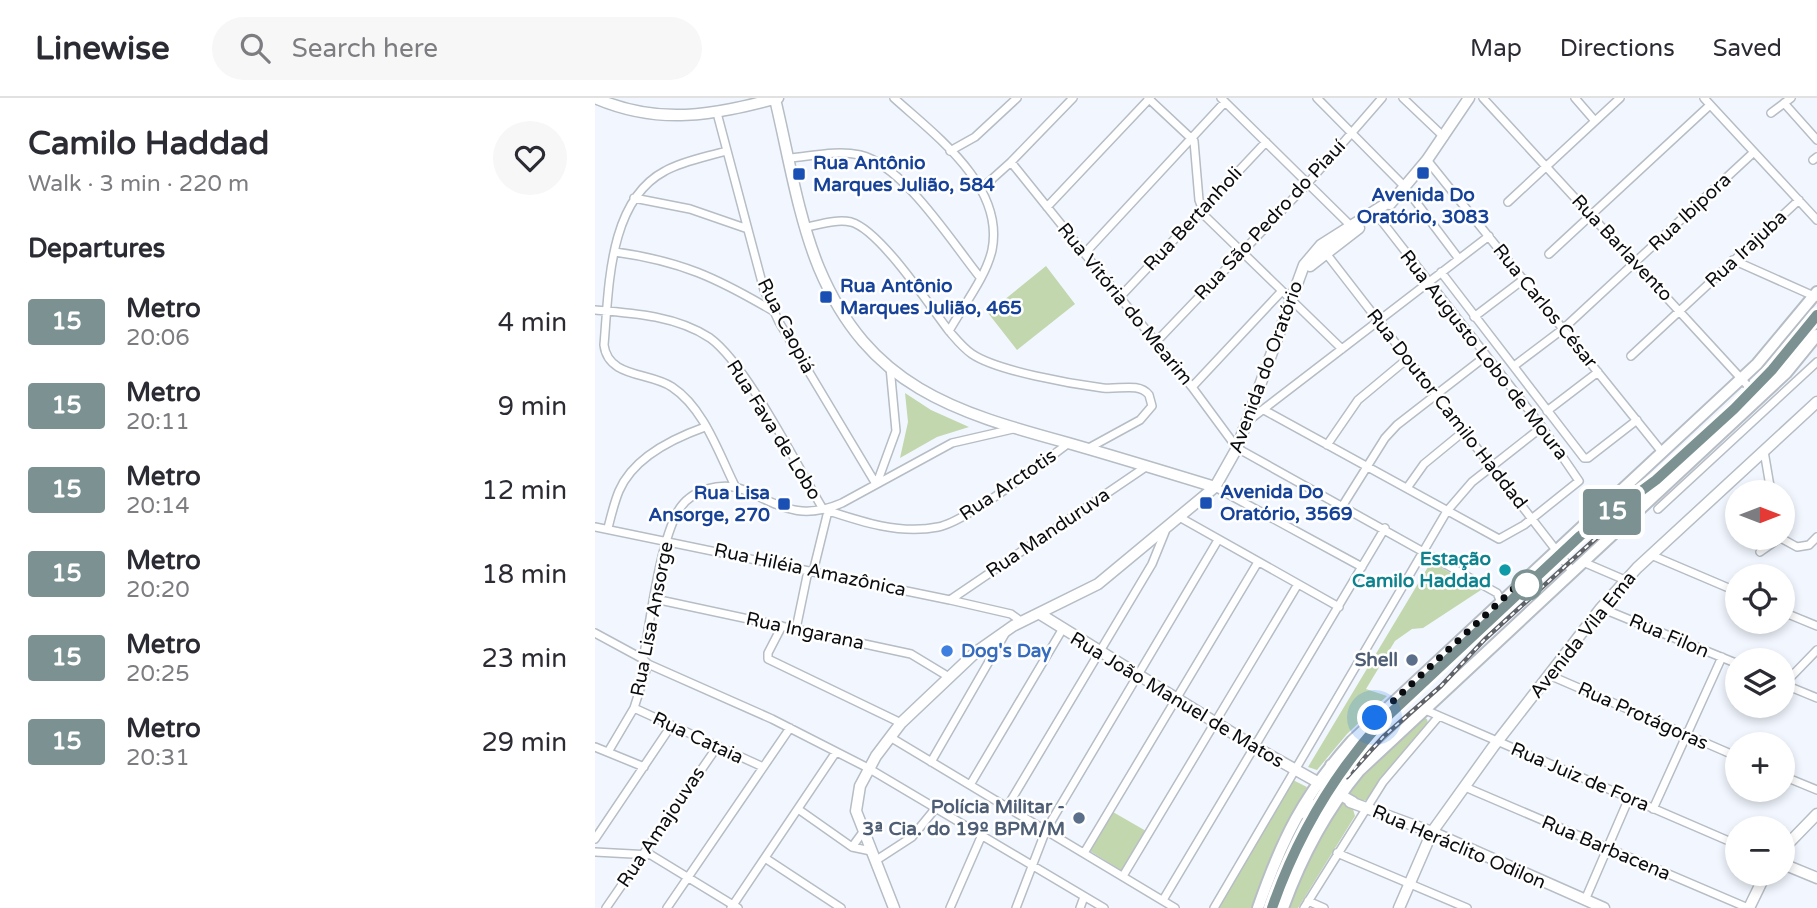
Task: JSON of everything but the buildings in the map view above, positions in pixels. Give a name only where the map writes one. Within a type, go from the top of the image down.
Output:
[{"type":"main road","points":[[595,98],[647,114],[717,113],[776,98],[819,267],[833,295],[864,341],[890,367],[928,395],[958,411],[1215,487]]},
{"type":"main road","name":"Avenida do Oratório","points":[[1353,228],[1377,215],[1392,200],[1427,160],[1469,98]]},
{"type":"main road","name":"Avenida do Oratório","points":[[894,908],[863,832],[856,803],[868,768],[901,723],[949,677],[1007,630],[1098,584],[1181,519],[1215,487],[1237,448],[1247,421],[1285,296],[1323,248],[1392,200]]},
{"type":"main road","points":[[1258,908],[1292,822],[1316,783],[1331,765],[1375,718],[1743,378],[1775,346],[1816,295]]},
{"type":"main road","points":[[1293,881],[1339,796],[1350,781],[1423,708],[1786,373],[1817,335]]},
{"type":"main road","name":"Avenida Vila Ema","points":[[1399,908],[1432,832],[1497,741],[1601,608],[1651,555],[1817,403]]},
{"type":"main road","points":[[1607,503],[1618,516],[1616,532]]},
{"type":"main road","name":"Rua João Manuel de Matos","points":[[1040,614],[1137,676],[1316,783]]},
{"type":"main road","points":[[1331,765],[1338,779],[1350,781]]},
{"type":"main road","name":"Rua Heráclito Odilon","points":[[1316,783],[1353,802],[1432,832],[1581,902],[1604,908]]},
{"type":"main road","points":[[1283,908],[1321,808],[1311,806],[1292,822]]},
{"type":"main road","points":[[1795,837],[1817,814]]},
{"type":"main road","points":[[1795,869],[1817,878]]},
{"type":"main road","points":[[1748,908],[1759,886]]},
{"type":"street","points":[[894,98],[950,152],[981,189],[992,220],[992,250],[950,331]]},
{"type":"street","points":[[950,152],[970,142],[1017,98]]},
{"type":"street","points":[[981,189],[1073,98]]},
{"type":"street","points":[[1047,207],[1149,98],[1190,136],[1195,147],[1201,210],[1240,253],[1342,349]]},
{"type":"street","points":[[1317,98],[1404,186],[1458,259]]},
{"type":"street","name":"Rua São Pedro do Piauí","points":[[1156,342],[1308,183],[1383,98]]},
{"type":"street","points":[[1403,98],[1444,137]]},
{"type":"street","name":"Rua Barlavento","points":[[1483,98],[1759,398]]},
{"type":"street","points":[[1575,98],[1595,121]]},
{"type":"street","points":[[1508,202],[1620,98]]},
{"type":"street","points":[[1704,98],[1817,220]]},
{"type":"street","points":[[1084,253],[1222,100],[1353,228]]},
{"type":"street","points":[[1771,113],[1788,101],[1817,140]]},
{"type":"street","points":[[1549,254],[1710,105]]},
{"type":"street","name":"Rua Caopiá","points":[[717,113],[745,228],[761,281],[774,312],[876,484]]},
{"type":"street","name":"Rua Bertanholi","points":[[1120,297],[1266,142]]},
{"type":"street","points":[[726,151],[666,170],[652,178],[634,198],[621,220],[604,345],[610,362],[624,370],[672,387],[694,408],[735,486],[784,509],[826,510],[952,443],[1013,429]]},
{"type":"street","name":"Rua Ibipora","points":[[1514,366],[1563,329],[1754,152]]},
{"type":"street","points":[[790,158],[841,153],[859,155],[890,169],[979,276]]},
{"type":"street","name":"Rua Carlos César","points":[[1427,160],[1662,452]]},
{"type":"street","name":"Rua Vitória do Mearim","points":[[1011,162],[1192,387],[1237,448]]},
{"type":"street","points":[[634,198],[690,209],[745,228]]},
{"type":"street","name":"Rua Irajuba","points":[[1631,356],[1799,200]]},
{"type":"street","name":"Rua Augusto Lobo de Moura","points":[[1377,215],[1542,427],[1579,481],[1532,518]]},
{"type":"street","points":[[807,227],[841,221],[863,228],[875,237],[964,348],[986,361],[1102,388],[1138,388],[1147,392],[1152,406],[1145,415],[1087,449]]},
{"type":"street","points":[[1247,421],[1489,236]]},
{"type":"street","name":"Rua Doutor Camilo Haddad","points":[[1323,248],[1406,360],[1573,572]]},
{"type":"street","points":[[615,252],[694,268],[734,287],[774,312]]},
{"type":"street","points":[[1733,260],[1816,295]]},
{"type":"street","points":[[1441,272],[1585,458],[1637,421]]},
{"type":"street","points":[[1474,317],[1524,279]]},
{"type":"street","points":[[1192,387],[1285,296]]},
{"type":"street","name":"Rua Fava de Lobo","points":[[595,310],[677,323],[702,334],[722,349],[741,373],[826,510]]},
{"type":"street","points":[[1343,505],[1366,466],[1397,425],[1486,356]]},
{"type":"street","points":[[1327,445],[1357,400],[1406,360]]},
{"type":"street","points":[[1658,509],[1817,362]]},
{"type":"street","points":[[876,484],[896,430],[890,367]]},
{"type":"street","points":[[1547,411],[1598,372]]},
{"type":"street","points":[[1263,410],[1501,539],[1532,518]]},
{"type":"street","points":[[608,528],[620,489],[634,472],[672,439],[705,427]]},
{"type":"street","points":[[1214,908],[1447,511],[1458,495],[1542,427]]},
{"type":"street","points":[[1407,488],[1424,464],[1463,432]]},
{"type":"street","name":"Rua Arctotis","points":[[826,510],[885,526],[921,529],[942,527],[966,514],[1069,443]]},
{"type":"street","points":[[1237,448],[1424,550],[1497,593],[1501,602]]},
{"type":"street","points":[[1764,451],[1769,480]]},
{"type":"street","name":"Rua Manduruva","points":[[950,600],[1147,466]]},
{"type":"street","name":"Rua Lisa Ansorge","points":[[608,752],[634,708],[667,539],[686,501],[708,488],[735,486]]},
{"type":"street","points":[[1215,487],[1362,567]]},
{"type":"street","points":[[796,629],[826,510]]},
{"type":"street","points":[[1181,519],[1339,607]]},
{"type":"street","name":"Rua Hiléia Amazônica","points":[[595,527],[667,539],[950,600],[1011,614],[1022,622]]},
{"type":"street","points":[[1163,900],[1385,528]]},
{"type":"street","points":[[1007,807],[1152,564],[1165,531]]},
{"type":"street","points":[[1795,546],[1804,547],[1817,537]]},
{"type":"street","points":[[1016,908],[1046,830],[1218,540]]},
{"type":"street","points":[[1651,555],[1725,586]]},
{"type":"street","points":[[1084,853],[1258,562]]},
{"type":"street","points":[[1583,562],[1625,580]]},
{"type":"street","points":[[1123,876],[1298,584]]},
{"type":"street","name":"Rua Ingarana","points":[[655,599],[911,654],[949,677]]},
{"type":"street","name":"Rua Filon","points":[[1601,608],[1725,659]]},
{"type":"street","points":[[1795,617],[1817,626]]},
{"type":"street","points":[[782,626],[768,653],[768,659],[901,723]]},
{"type":"street","points":[[932,762],[1007,630]]},
{"type":"street","points":[[970,785],[1062,630]]},
{"type":"street","points":[[595,633],[645,661],[868,768],[1104,908]]},
{"type":"street","points":[[1795,673],[1817,650]]},
{"type":"street","points":[[1653,809],[1721,657]]},
{"type":"street","name":"Rua Protágoras","points":[[1549,675],[1725,752]]},
{"type":"street","points":[[1795,689],[1817,698]]},
{"type":"street","name":"Rua Cataia","points":[[634,708],[762,767]]},
{"type":"street","name":"Rua Juiz de Fora","points":[[1423,708],[1725,839]]},
{"type":"street","points":[[1324,908],[1306,905],[1392,768],[1439,716]]},
{"type":"street","points":[[595,838],[671,726]]},
{"type":"street","points":[[667,908],[789,728]]},
{"type":"street","points":[[890,737],[1175,908]]},
{"type":"street","points":[[595,747],[644,767]]},
{"type":"street","name":"Rua Amajouvas","points":[[606,908],[717,747]]},
{"type":"street","points":[[595,852],[643,853],[689,876],[734,907],[836,752]]},
{"type":"street","points":[[1795,781],[1817,790]]},
{"type":"street","name":"Rua Barbacena","points":[[1465,787],[1748,908]]},
{"type":"street","points":[[1581,902],[1608,849],[1629,798]]},
{"type":"street","points":[[798,809],[852,847],[873,856],[912,837],[935,808]]},
{"type":"street","points":[[852,847],[863,832]]},
{"type":"street","points":[[950,908],[981,837]]},
{"type":"street","points":[[1337,853],[1467,908]]},
{"type":"street","points":[[765,858],[841,908]]},
{"type":"street","points":[[1080,908],[1084,897]]},
{"type":"green space","points":[[1046,266],[1075,304],[1017,350],[988,313]]},
{"type":"green space","points":[[905,393],[931,410],[969,427],[937,437],[900,458],[908,422]]},
{"type":"green space","points":[[1431,562],[1481,590],[1423,628],[1412,629],[1395,641],[1366,689],[1387,696],[1347,734],[1317,770],[1308,767]]},
{"type":"green space","points":[[1418,715],[1427,719],[1428,723],[1366,800],[1361,801],[1345,792]]},
{"type":"green space","points":[[1293,780],[1307,787],[1279,837],[1251,908],[1218,908]]},
{"type":"green space","points":[[1340,802],[1353,809],[1355,816],[1298,908],[1286,908],[1312,850]]},
{"type":"green space","points":[[1113,812],[1146,831],[1122,871],[1090,851]]},
{"type":"railway","points":[[1272,908],[1292,858],[1317,810],[1346,765],[1380,723],[1580,536],[1656,480],[1734,409],[1772,370],[1817,315]]},
{"type":"railway","points":[[1347,777],[1383,737],[1441,686],[1485,639],[1615,521]]},
{"type":"metro line","name":"15","points":[[1272,908],[1291,858],[1331,785],[1352,755],[1380,723],[1580,536],[1656,480],[1734,409],[1772,370],[1817,315]]},
{"type":"place","name":"Avenida Do Oratório, 3083","points":[[1423,173]]},
{"type":"place","name":"Rua Antônio Marques Julião, 584","points":[[799,174]]},
{"type":"place","name":"Rua Antônio Marques Julião, 465","points":[[826,297]]},
{"type":"place","name":"Avenida Do Oratório, 3569","points":[[1206,503]]},
{"type":"place","name":"Rua Lisa Ansorge, 270","points":[[784,504]]},
{"type":"place","name":"Estação Camilo Haddad","points":[[1505,570]]},
{"type":"place","name":"Dog's Day","points":[[947,651]]},
{"type":"place","name":"Shell","points":[[1412,660]]},
{"type":"place","name":"Polícia Militar - 3ª Cia. do 19º BPM/M","points":[[1079,818]]},
{"type":"route","points":[[1375,718],[1523,580],[1527,585]]}]
